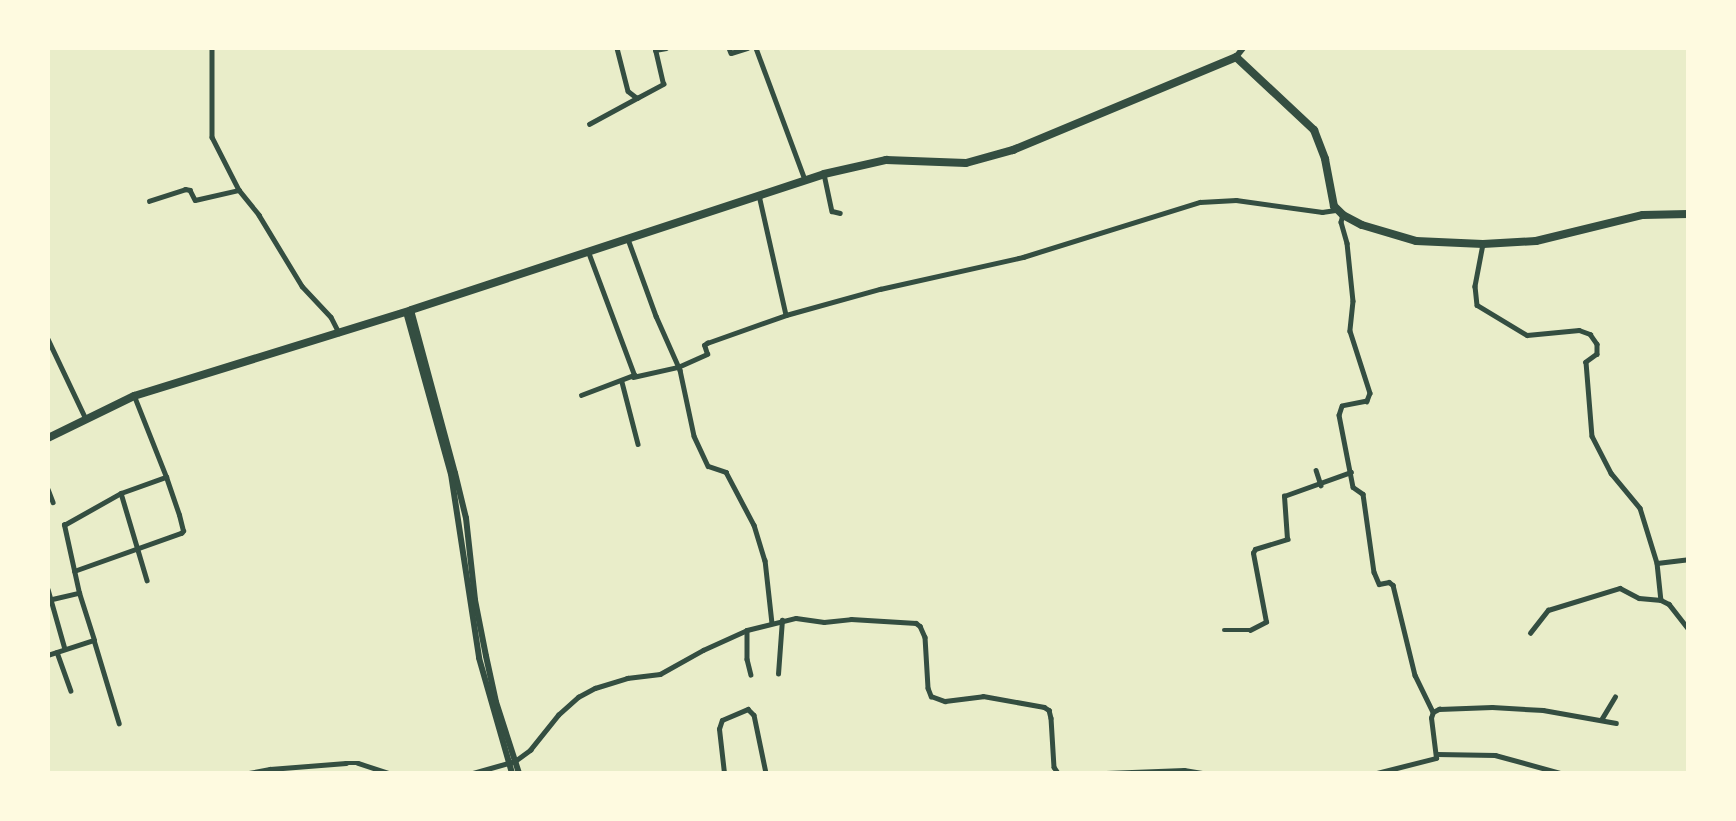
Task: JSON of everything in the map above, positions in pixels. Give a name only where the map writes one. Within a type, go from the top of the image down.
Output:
[{"type":"main road","points":[[48,438],[134,396],[409,311],[824,174],[893,159],[957,164],[977,161],[1013,150],[1236,57],[1314,130],[1325,159],[1332,200],[1340,212],[1362,225],[1410,240],[1444,244],[1483,244],[1536,241],[1643,215],[1688,214]]},
{"type":"street","points":[[212,48],[214,63],[211,129],[240,190],[303,286],[331,317],[339,333]]},
{"type":"street","points":[[617,48],[628,91],[637,99]]},
{"type":"street","points":[[589,124],[663,84],[655,50],[666,48]]},
{"type":"street","points":[[729,48],[731,53],[747,48]]},
{"type":"street","points":[[756,48],[805,180]]},
{"type":"street","points":[[1236,57],[1243,48]]},
{"type":"street","points":[[824,174],[831,211],[840,213]]},
{"type":"street","points":[[149,201],[185,189],[190,190],[195,200],[240,190]]},
{"type":"street","points":[[759,195],[786,315]]},
{"type":"street","points":[[581,395],[633,377],[678,367],[707,354],[704,345],[706,343],[786,315],[880,289],[1023,257],[1200,202],[1236,200],[1306,211],[1340,212],[1347,243],[1353,301],[1350,331],[1370,393],[1369,399],[1342,406],[1338,412],[1354,488],[1363,494],[1378,582],[1389,582],[1393,585],[1415,675],[1433,712],[1431,718],[1437,754],[1432,761],[1377,773]]},
{"type":"street","points":[[628,238],[656,316],[685,386],[694,436],[708,466],[711,469],[726,472],[754,525],[765,560],[772,623]]},
{"type":"street","points":[[1483,244],[1476,286],[1478,305],[1527,335],[1579,330],[1590,334],[1597,344],[1597,354],[1586,362],[1592,436],[1611,473],[1640,508],[1658,563],[1661,600]]},
{"type":"street","points":[[588,251],[633,377]]},
{"type":"street","points":[[409,311],[466,518],[475,600],[496,702],[512,762],[512,773]]},
{"type":"street","points":[[48,339],[86,419]]},
{"type":"street","points":[[622,382],[638,444]]},
{"type":"street","points":[[74,571],[183,531],[166,477],[134,396]]},
{"type":"street","points":[[1316,470],[1321,485]]},
{"type":"street","points":[[1224,630],[1250,630],[1266,622],[1253,552],[1287,539],[1284,496],[1321,485],[1332,477],[1352,472]]},
{"type":"street","points":[[119,723],[79,593],[63,525],[121,493],[166,477]]},
{"type":"street","points":[[48,489],[53,502]]},
{"type":"street","points":[[121,493],[147,580]]},
{"type":"street","points":[[1658,563],[1688,560]]},
{"type":"street","points":[[1530,633],[1548,610],[1620,588],[1639,598],[1661,600],[1669,604],[1688,628]]},
{"type":"street","points":[[48,589],[65,650]]},
{"type":"street","points":[[50,600],[79,593]]},
{"type":"street","points":[[473,773],[512,762],[530,750],[541,733],[578,697],[610,682],[660,674],[703,650],[747,630],[782,620],[801,618],[824,622],[851,618],[916,623],[925,637],[928,688],[931,696],[945,701],[983,696],[1044,707],[1049,710],[1054,767],[1058,773]]},
{"type":"street","points":[[778,674],[782,620]]},
{"type":"street","points":[[747,630],[747,659],[751,675]]},
{"type":"street","points":[[48,655],[94,640]]},
{"type":"street","points":[[57,652],[70,691]]},
{"type":"street","points":[[1601,720],[1615,697]]},
{"type":"street","points":[[1433,712],[1459,707],[1543,710],[1617,723]]},
{"type":"street","points":[[724,773],[719,736],[723,720],[746,709],[752,711],[766,773]]},
{"type":"street","points":[[1437,754],[1495,755],[1560,773]]},
{"type":"street","points":[[512,762],[519,773]]},
{"type":"street","points":[[249,773],[270,769],[358,763],[389,773]]},
{"type":"street","points":[[1106,773],[1184,770],[1202,773]]}]
